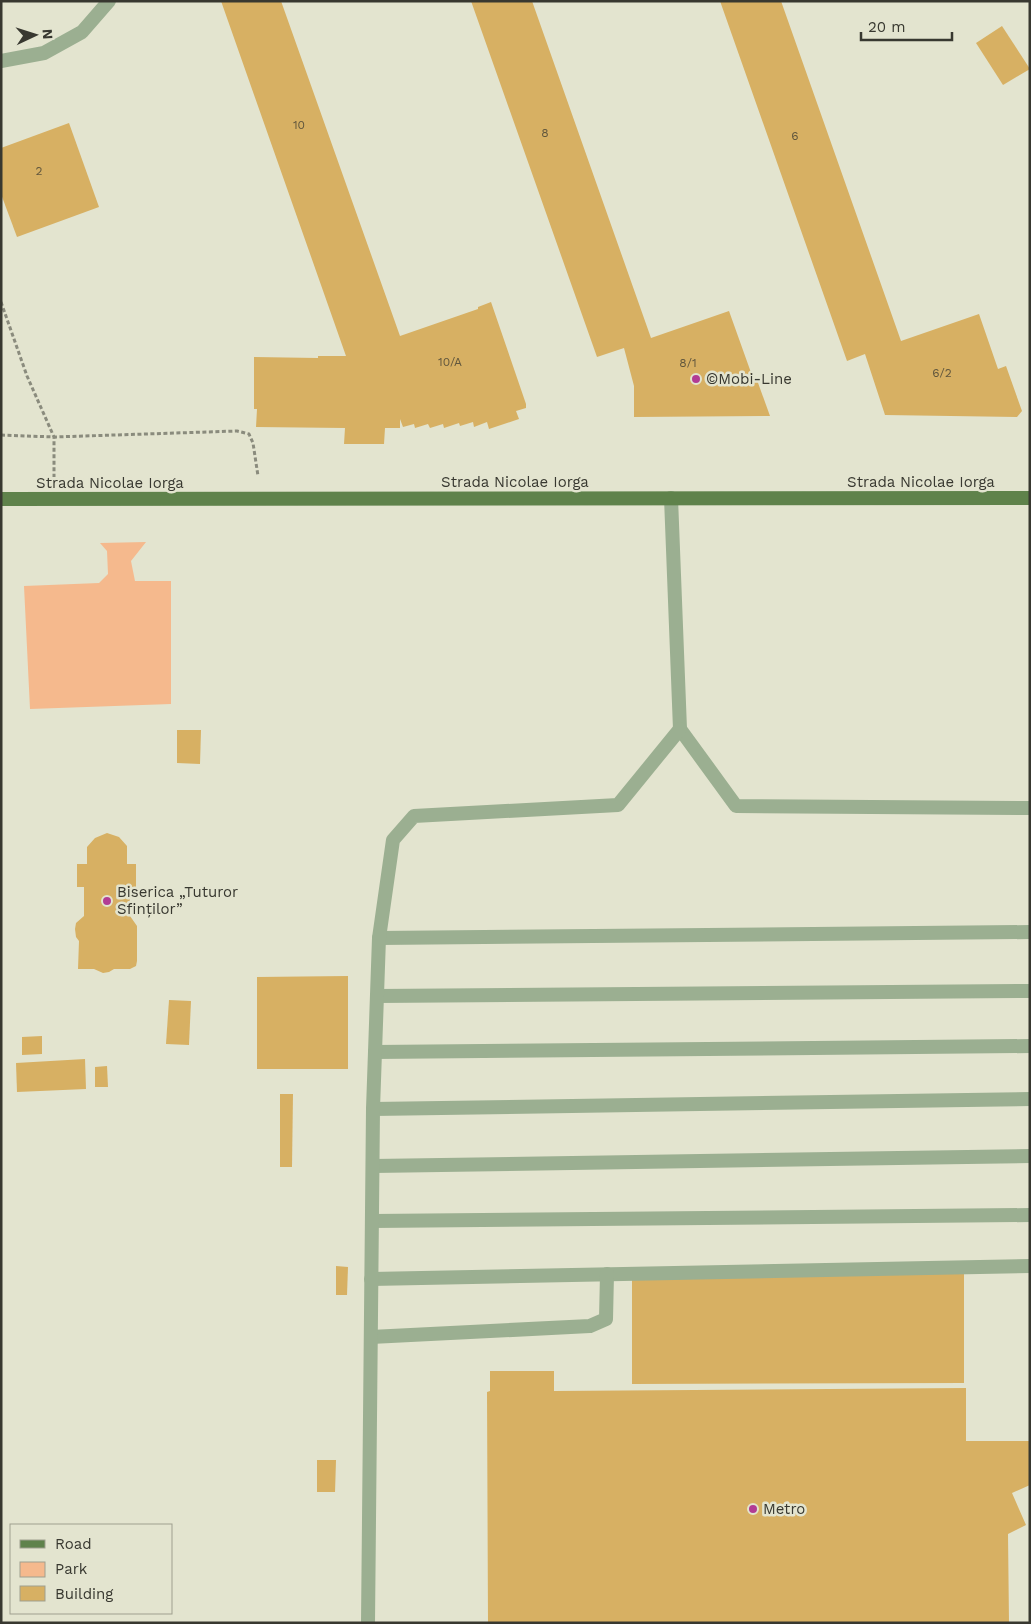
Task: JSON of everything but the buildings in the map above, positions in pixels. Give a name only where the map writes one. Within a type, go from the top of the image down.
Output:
[{"type":"main road","name":"Strada Nicolae Iorga","points":[[1,499],[1030,498]]},
{"type":"street","points":[[1,61],[44,52],[82,32],[109,1]]},
{"type":"street","points":[[671,498],[680,729],[736,806],[1030,808]]},
{"type":"street","points":[[368,1623],[373,1109],[379,938],[393,840],[414,816],[618,805],[680,729]]},
{"type":"street","points":[[379,938],[1030,932]]},
{"type":"street","points":[[377,996],[1030,991]]},
{"type":"street","points":[[375,1052],[1030,1046]]},
{"type":"street","points":[[373,1109],[1030,1099]]},
{"type":"street","points":[[373,1166],[1030,1156]]},
{"type":"street","points":[[372,1221],[1030,1215]]},
{"type":"street","points":[[371,1279],[1030,1266]]},
{"type":"street","points":[[371,1337],[590,1326],[606,1319],[607,1274]]},
{"type":"path","points":[[1,302],[27,376],[54,437],[54,500]]},
{"type":"path","points":[[1,435],[54,437],[237,431],[249,434],[253,443],[261,499]]},
{"type":"green space","points":[[146,542],[131,561],[135,581],[171,581],[171,704],[30,709],[24,586],[99,583],[108,574],[107,551],[100,543]]},
{"type":"place","name":"©Mobi-Line","points":[[696,379]]},
{"type":"place","name":"Biserica „Tuturor Sfinților”","points":[[107,901]]},
{"type":"place","name":"Metro","points":[[753,1509]]}]
